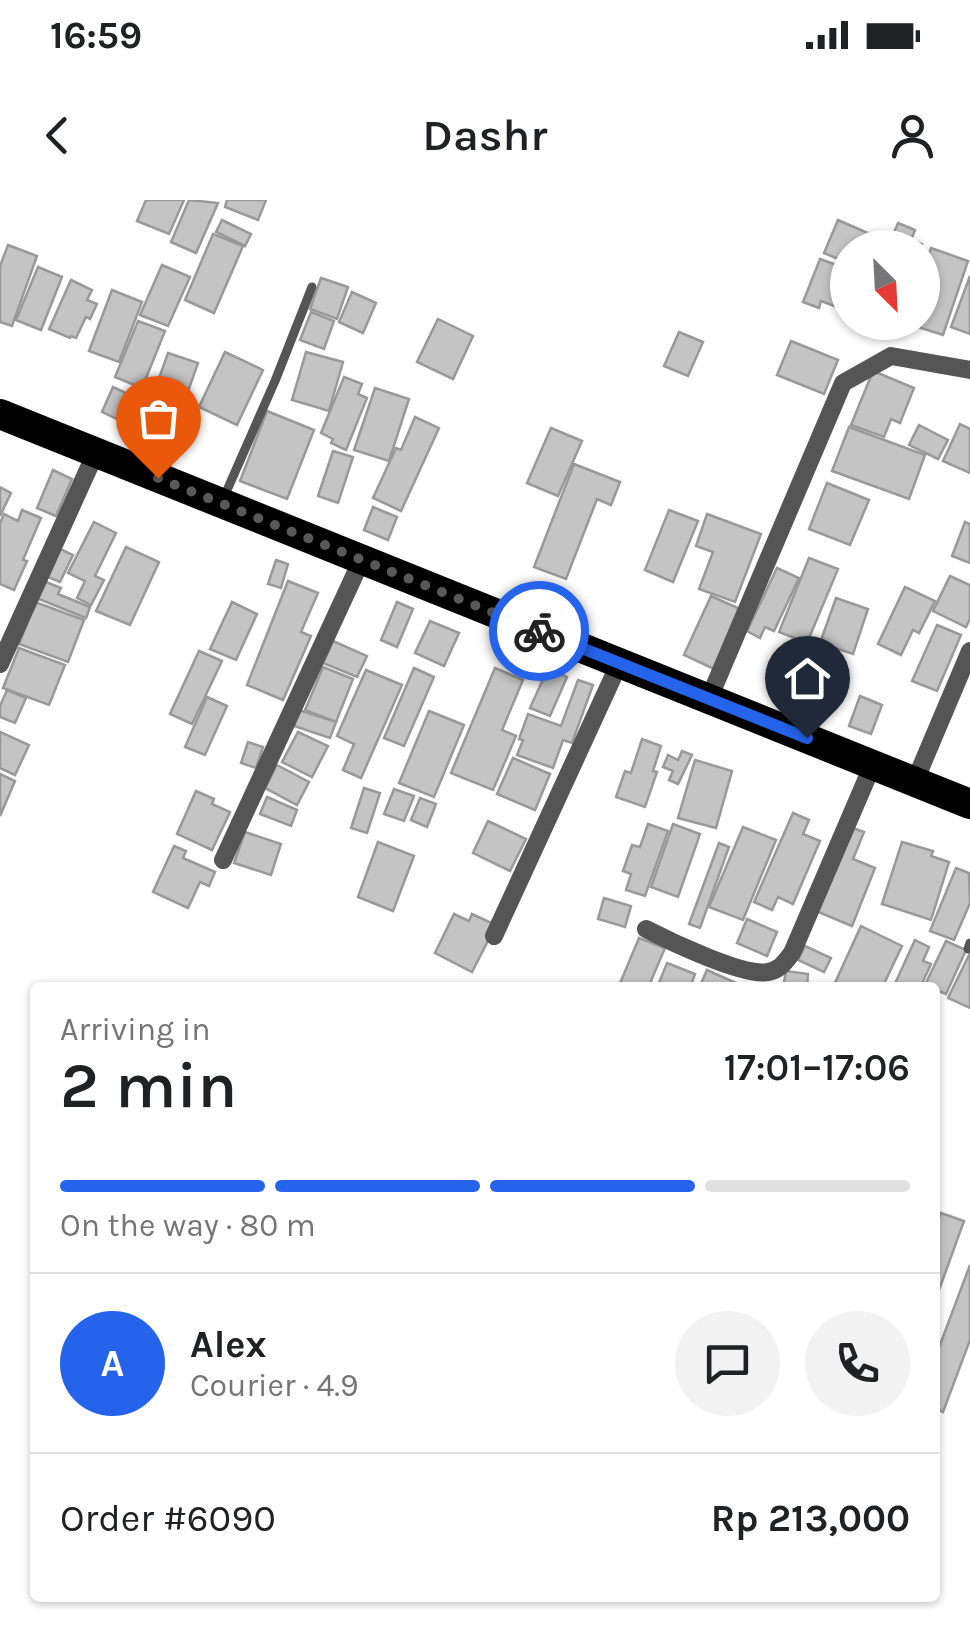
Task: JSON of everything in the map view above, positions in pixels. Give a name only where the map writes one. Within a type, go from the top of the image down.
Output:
[{"type":"highway","points":[[0,414],[970,804]]},
{"type":"street","points":[[708,701],[844,384],[892,356],[970,370]]},
{"type":"street","points":[[0,664],[96,452]]},
{"type":"street","points":[[223,860],[362,560]]},
{"type":"street","points":[[915,781],[970,651]]},
{"type":"street","points":[[494,936],[618,664]]},
{"type":"street","points":[[646,929],[684,950],[752,972],[782,966],[792,952],[873,764]]},
{"type":"lane","points":[[221,503],[312,288]]},
{"type":"building","points":[[146,200],[184,200],[169,234],[137,221]]},
{"type":"building","points":[[189,200],[218,203],[196,253],[171,242]]},
{"type":"building","points":[[227,200],[266,200],[258,220],[225,207]]},
{"type":"building","points":[[222,220],[251,234],[245,246],[216,232]]},
{"type":"building","points":[[838,220],[861,230],[834,230]]},
{"type":"building","points":[[898,223],[915,230],[895,230]]},
{"type":"building","points":[[213,234],[243,246],[214,313],[185,300]]},
{"type":"building","points":[[8,245],[37,256],[12,326],[0,322],[0,266]]},
{"type":"building","points":[[940,251],[968,261],[943,335],[940,334]]},
{"type":"building","points":[[820,259],[830,263],[830,304],[821,301],[819,308],[803,302]]},
{"type":"building","points":[[162,265],[190,277],[168,326],[140,315]]},
{"type":"building","points":[[38,267],[62,277],[41,330],[16,320]]},
{"type":"building","points":[[970,276],[970,334],[951,327]]},
{"type":"building","points":[[321,278],[348,287],[337,319],[310,309]]},
{"type":"building","points":[[71,280],[92,290],[87,300],[97,304],[76,338],[49,329]]},
{"type":"building","points":[[112,290],[142,302],[119,362],[89,351]]},
{"type":"building","points":[[352,292],[376,303],[363,333],[339,322]]},
{"type":"building","points":[[311,312],[334,321],[324,349],[300,340]]},
{"type":"building","points":[[438,319],[473,336],[453,379],[417,362]]},
{"type":"building","points":[[138,321],[165,331],[142,388],[115,377]]},
{"type":"building","points":[[679,332],[703,342],[688,376],[664,366]]},
{"type":"building","points":[[791,341],[838,360],[824,394],[777,375]]},
{"type":"building","points":[[225,352],[263,370],[237,425],[199,407]]},
{"type":"building","points":[[306,352],[343,362],[329,411],[292,400]]},
{"type":"building","points":[[168,353],[198,363],[179,417],[149,406]]},
{"type":"building","points":[[873,371],[914,388],[900,423],[891,419],[884,437],[851,425]]},
{"type":"building","points":[[344,377],[362,384],[358,394],[367,398],[346,450],[321,433]]},
{"type":"building","points":[[113,387],[128,394],[117,419],[102,412]]},
{"type":"building","points":[[375,388],[409,399],[389,461],[354,450]]},
{"type":"building","points":[[267,411],[314,430],[287,499],[240,481]]},
{"type":"building","points":[[415,417],[439,428],[401,511],[373,498]]},
{"type":"building","points":[[960,424],[970,429],[970,473],[943,461]]},
{"type":"building","points":[[919,425],[948,440],[938,459],[909,445]]},
{"type":"building","points":[[849,427],[925,455],[909,499],[832,471]]},
{"type":"building","points":[[551,428],[582,441],[558,496],[527,483]]},
{"type":"building","points":[[333,451],[353,457],[338,503],[318,496]]},
{"type":"building","points":[[574,464],[620,482],[611,505],[597,499],[566,579],[534,567]]},
{"type":"building","points":[[53,470],[72,479],[56,516],[37,508]]},
{"type":"building","points":[[827,483],[869,500],[850,545],[809,529]]},
{"type":"building","points":[[0,487],[11,493],[0,516]]},
{"type":"building","points":[[373,507],[397,517],[388,540],[364,530]]},
{"type":"building","points":[[22,510],[41,518],[14,590],[0,584],[0,523],[4,514],[18,521]]},
{"type":"building","points":[[669,510],[698,521],[673,582],[645,570]]},
{"type":"building","points":[[707,514],[761,534],[735,602],[699,589],[713,552],[696,546]]},
{"type":"building","points":[[94,522],[116,533],[95,576],[104,580],[91,605],[77,598],[85,581],[68,573]]},
{"type":"building","points":[[965,522],[970,524],[970,563],[952,556]]},
{"type":"building","points":[[56,547],[73,555],[60,582],[43,575]]},
{"type":"building","points":[[126,547],[159,562],[130,625],[96,611]]},
{"type":"building","points":[[809,558],[838,569],[807,643],[779,632]]},
{"type":"building","points":[[276,560],[288,564],[281,588],[268,584]]},
{"type":"building","points":[[777,568],[799,578],[774,631],[765,627],[760,638],[747,631]]},
{"type":"building","points":[[950,576],[970,585],[970,619],[966,627],[933,611]]},
{"type":"building","points":[[41,580],[61,588],[58,594],[90,607],[86,618],[34,597]]},
{"type":"building","points":[[288,581],[318,593],[301,632],[311,636],[283,700],[247,685]]},
{"type":"building","points":[[905,587],[935,601],[919,633],[913,630],[901,655],[878,644]]},
{"type":"building","points":[[711,596],[740,609],[714,669],[684,655]]},
{"type":"building","points":[[836,598],[868,609],[853,654],[820,643]]},
{"type":"building","points":[[35,602],[84,620],[68,662],[19,644]]},
{"type":"building","points":[[232,602],[257,614],[236,660],[210,649]]},
{"type":"building","points":[[397,602],[413,609],[397,647],[381,640]]},
{"type":"building","points":[[430,621],[459,633],[444,666],[415,653]]},
{"type":"building","points":[[937,625],[961,635],[937,691],[912,681]]},
{"type":"building","points":[[333,641],[367,656],[357,677],[323,663]]},
{"type":"building","points":[[19,648],[65,665],[49,705],[3,688]]},
{"type":"building","points":[[199,651],[222,661],[192,724],[170,714]]},
{"type":"building","points":[[323,667],[353,679],[336,722],[305,710]]},
{"type":"building","points":[[414,668],[434,677],[404,746],[384,738]]},
{"type":"building","points":[[495,668],[523,680],[502,730],[516,736],[493,790],[451,773]]},
{"type":"building","points":[[548,668],[567,677],[550,716],[530,708]]},
{"type":"building","points":[[366,670],[402,685],[361,778],[343,770],[354,744],[337,736]]},
{"type":"building","points":[[578,680],[593,685],[572,743],[563,740],[553,768],[517,755],[528,714],[561,726]]},
{"type":"building","points":[[7,690],[26,698],[15,723],[0,717]]},
{"type":"building","points":[[860,696],[882,705],[871,734],[849,726]]},
{"type":"building","points":[[207,697],[227,706],[205,755],[185,747]]},
{"type":"building","points":[[299,710],[336,722],[330,738],[294,726]]},
{"type":"building","points":[[429,711],[464,725],[434,797],[399,783]]},
{"type":"building","points":[[0,732],[29,745],[15,775],[0,768]]},
{"type":"building","points":[[298,732],[328,746],[312,777],[282,762]]},
{"type":"building","points":[[642,739],[661,746],[645,807],[616,797],[625,771],[631,773]]},
{"type":"building","points":[[248,742],[263,747],[256,768],[241,763]]},
{"type":"building","points":[[682,751],[692,755],[678,784],[669,780],[673,771],[663,767],[668,755],[678,760]]},
{"type":"building","points":[[513,758],[550,774],[535,810],[497,794]]},
{"type":"building","points":[[695,760],[732,771],[716,828],[678,818]]},
{"type":"building","points":[[277,765],[309,782],[297,805],[265,788]]},
{"type":"building","points":[[0,774],[15,781],[0,816]]},
{"type":"building","points":[[364,788],[380,793],[367,833],[351,828]]},
{"type":"building","points":[[394,789],[414,796],[404,821],[384,814]]},
{"type":"building","points":[[196,791],[230,812],[212,850],[177,834]]},
{"type":"building","points":[[267,797],[297,810],[291,826],[260,814]]},
{"type":"building","points":[[420,798],[436,804],[427,827],[411,820]]},
{"type":"building","points":[[793,813],[809,820],[803,834],[820,841],[793,904],[778,897],[772,910],[754,902]]},
{"type":"building","points":[[488,821],[526,839],[510,871],[473,853]]},
{"type":"building","points":[[648,824],[668,831],[645,896],[626,890],[631,874],[623,871],[632,845],[640,847]]},
{"type":"building","points":[[673,824],[700,834],[678,897],[651,887]]},
{"type":"building","points":[[743,827],[776,840],[743,920],[709,907]]},
{"type":"building","points":[[850,827],[864,832],[853,859],[875,868],[852,926],[816,911]]},
{"type":"building","points":[[245,832],[281,844],[271,875],[234,863]]},
{"type":"building","points":[[378,842],[414,856],[393,911],[358,897]]},
{"type":"building","points":[[902,842],[933,851],[931,856],[949,862],[931,920],[882,904]]},
{"type":"building","points":[[719,843],[729,847],[700,928],[689,924]]},
{"type":"building","points":[[174,846],[186,851],[183,858],[215,872],[209,886],[200,882],[188,908],[153,892]]},
{"type":"building","points":[[956,868],[969,873],[970,903],[954,940],[930,931]]},
{"type":"building","points":[[604,898],[631,906],[625,927],[598,919]]},
{"type":"building","points":[[454,914],[469,921],[472,914],[496,925],[472,972],[435,953]]},
{"type":"building","points":[[747,919],[777,932],[767,956],[737,943]]},
{"type":"building","points":[[861,926],[902,946],[885,982],[835,982]]},
{"type":"building","points":[[639,938],[665,948],[651,982],[621,982]]},
{"type":"building","points":[[915,940],[929,947],[923,961],[931,964],[923,982],[896,982]]},
{"type":"building","points":[[946,941],[966,950],[946,994],[940,991],[940,982],[926,982]]},
{"type":"building","points":[[805,946],[831,958],[824,972],[798,960]]},
{"type":"building","points":[[970,953],[970,1008],[948,998]]},
{"type":"building","points":[[667,963],[695,974],[692,982],[659,982]]},
{"type":"building","points":[[707,970],[734,982],[702,982]]},
{"type":"building","points":[[786,971],[808,974],[807,982],[784,982]]},
{"type":"building","points":[[940,1216],[964,1221],[940,1287]]},
{"type":"building","points":[[970,1265],[970,1340],[943,1412],[940,1345]]},
{"type":"way so far","points":[[158,478],[539,631]]},
{"type":"route","points":[[539,631],[807,738]]}]
